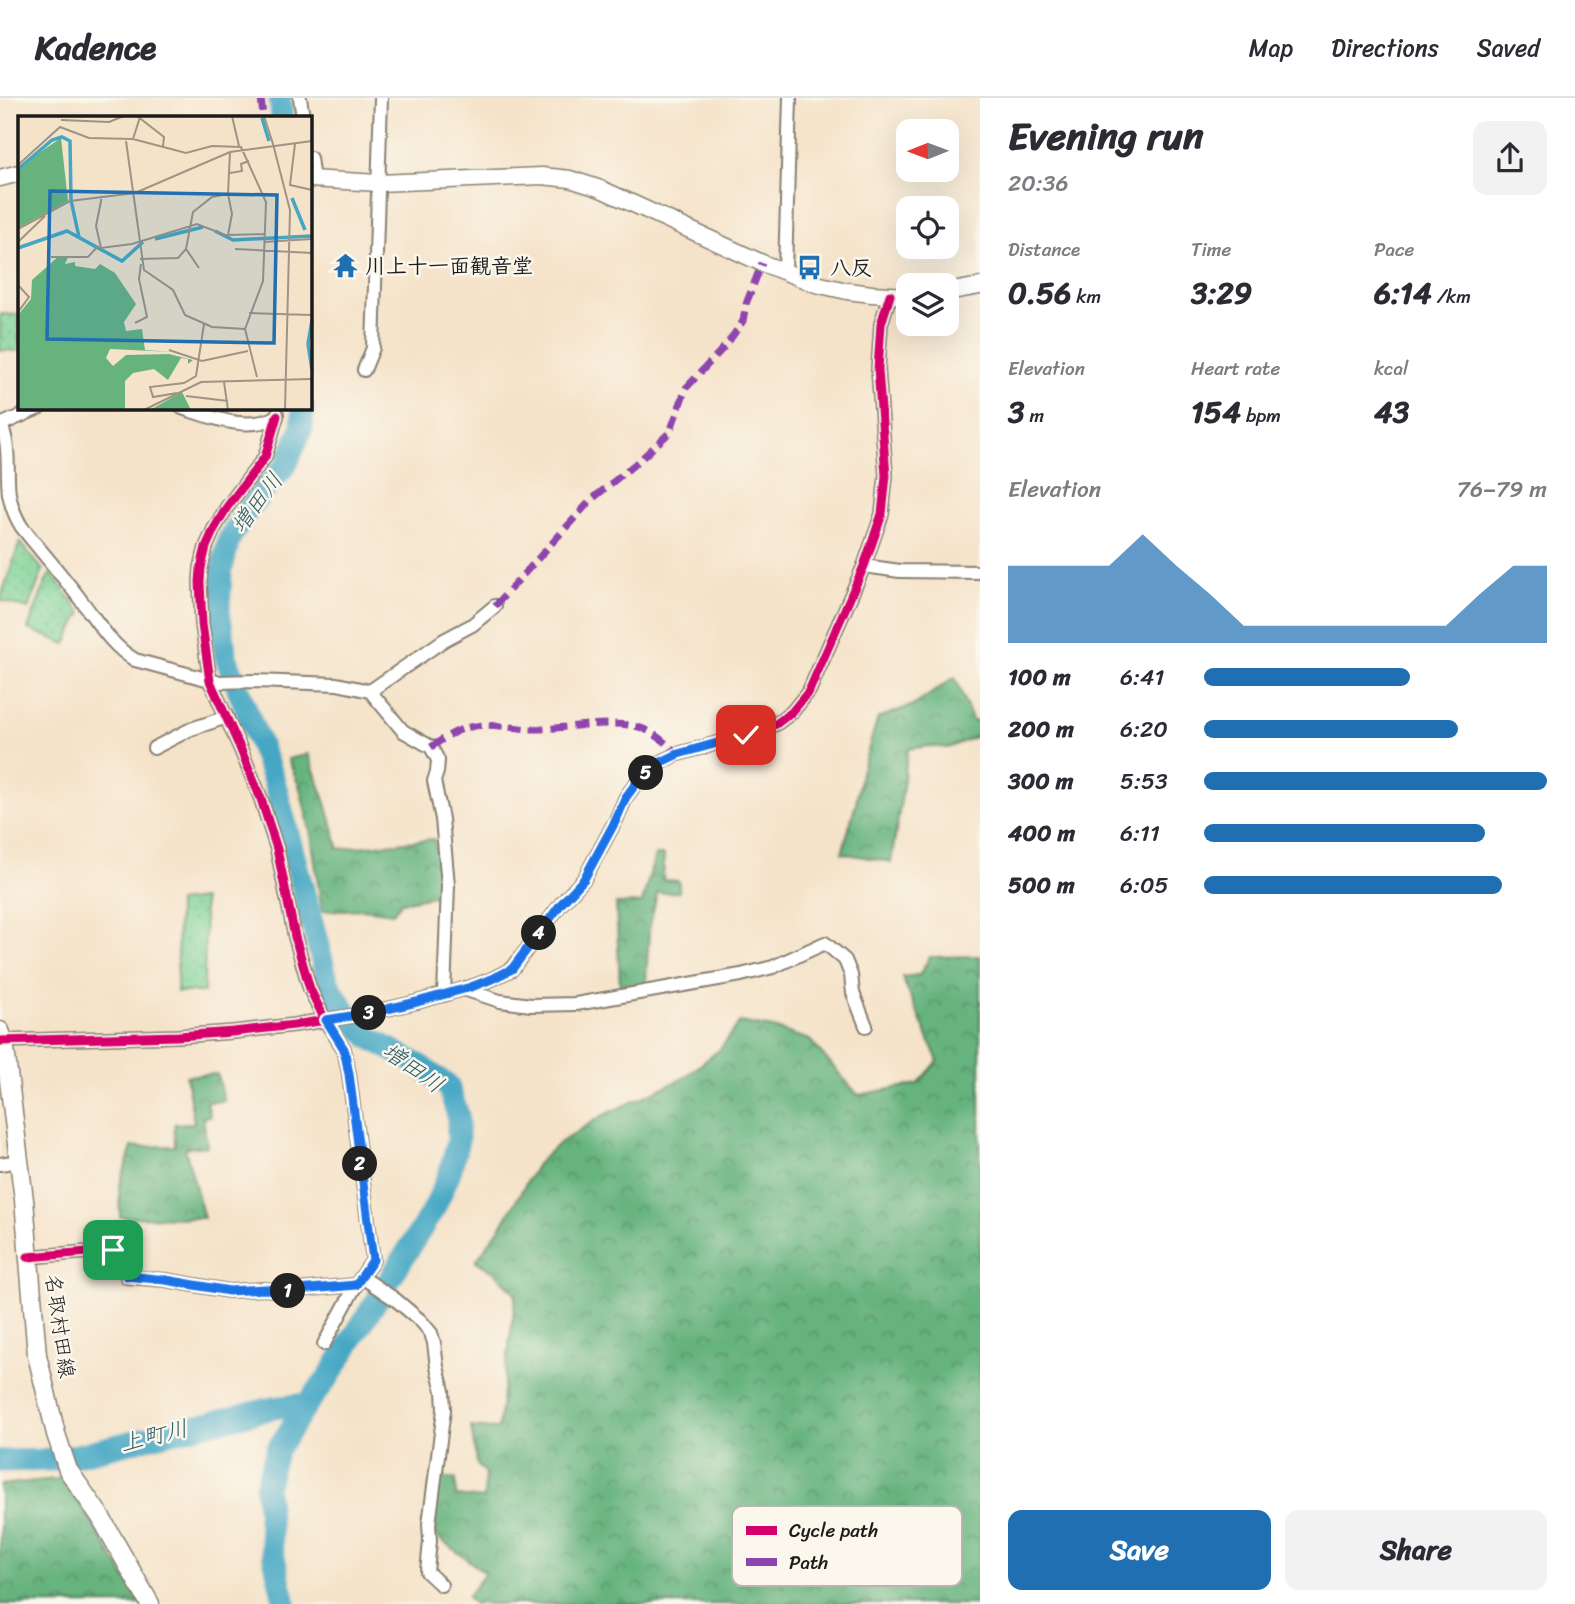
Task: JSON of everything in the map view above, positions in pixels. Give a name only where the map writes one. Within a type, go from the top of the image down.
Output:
[{"type":"main road","name":"名取村田線","points":[[1,1038],[19,1161],[37,1355],[63,1454],[68,1470],[100,1516],[150,1604]]},
{"type":"street","points":[[300,98],[303,116]]},
{"type":"street","points":[[364,370],[373,348],[381,98]]},
{"type":"street","points":[[785,272],[790,98]]},
{"type":"street","points":[[0,178],[18,173]]},
{"type":"street","points":[[312,179],[379,183],[542,176],[570,179],[601,189],[762,264],[816,284],[847,291],[896,295]]},
{"type":"street","points":[[959,290],[980,286]]},
{"type":"street","points":[[1,1038],[178,1036],[329,1020],[444,995],[492,979],[512,969],[561,904],[584,879],[626,797],[640,778],[668,759],[776,723],[792,712],[809,691],[864,566],[882,514],[886,477],[878,369],[881,324],[890,295]]},
{"type":"street","points":[[34,410],[0,425],[7,443],[9,496],[21,526],[114,645],[135,660],[213,681],[337,684],[370,691],[402,731],[431,747],[438,760],[438,772],[434,781],[442,819],[448,885],[444,995]]},
{"type":"street","points":[[190,410],[243,424],[270,420],[277,412]]},
{"type":"street","points":[[277,412],[265,457],[214,529],[203,557],[200,598],[213,681],[261,799],[277,849],[310,989],[344,1049],[349,1074],[373,1260],[324,1344]]},
{"type":"street","points":[[864,566],[900,571],[980,572]]},
{"type":"street","points":[[370,691],[445,639],[472,625],[495,606]]},
{"type":"street","points":[[154,748],[191,729],[227,717]]},
{"type":"street","points":[[463,989],[500,1001],[531,1005],[576,1004],[741,975],[773,967],[825,943],[845,960],[851,975],[853,993],[866,1027]]},
{"type":"street","points":[[0,1164],[19,1161]]},
{"type":"street","points":[[28,1257],[113,1250],[120,1254],[127,1276],[229,1291],[295,1291],[362,1281],[396,1300],[431,1333],[443,1391],[444,1410],[429,1524],[427,1572],[441,1585]]},
{"type":"green space","points":[[1,314],[18,315],[18,351],[0,350]]},
{"type":"green space","points":[[20,542],[43,570],[28,609],[0,600]]},
{"type":"green space","points":[[51,573],[82,614],[66,644],[28,629]]},
{"type":"green space","points":[[955,677],[973,722],[980,720],[980,735],[948,748],[929,746],[908,749],[891,862],[842,853],[856,803],[861,772],[878,718],[916,704]]},
{"type":"green space","points":[[308,754],[339,849],[434,839],[444,894],[401,902],[393,913],[364,909],[322,911],[311,835],[300,788],[288,759]]},
{"type":"green space","points":[[655,855],[664,855],[663,880],[679,881],[679,892],[657,893],[649,930],[646,983],[620,989],[616,904],[642,903]]},
{"type":"green space","points":[[203,899],[204,992],[177,992],[178,902]]},
{"type":"green space","points":[[980,956],[980,1604],[474,1604],[467,1597],[485,1573],[432,1533],[439,1477],[456,1479],[456,1496],[484,1499],[485,1472],[477,1465],[471,1427],[498,1429],[516,1294],[497,1274],[476,1261],[503,1223],[537,1164],[558,1144],[602,1116],[684,1078],[720,1049],[740,1022],[773,1028],[810,1040],[858,1095],[918,1084],[938,1061],[902,977],[919,975],[930,957]]},
{"type":"green space","points":[[217,1074],[224,1101],[207,1102],[210,1116],[203,1117],[207,1146],[185,1148],[204,1218],[120,1217],[119,1187],[132,1147],[175,1146],[174,1124],[194,1123],[186,1076]]},
{"type":"green space","points":[[64,1478],[142,1604],[0,1604],[0,1485]]},
{"type":"waterway","name":"増田川","points":[[280,98],[282,116]]},
{"type":"waterway","name":"増田川","points":[[285,1604],[272,1549],[266,1487],[277,1450],[307,1404],[328,1378],[435,1207],[450,1172],[458,1140],[458,1115],[448,1086],[417,1064],[370,1038],[345,1011],[328,983],[274,781],[226,657],[219,611],[221,572],[229,539],[248,509],[286,465],[302,428],[303,410]]},
{"type":"waterway","name":"上町川","points":[[0,1461],[56,1460],[273,1408],[307,1404]]},
{"type":"marked path","points":[[261,98],[263,116]]},
{"type":"marked path","points":[[495,606],[591,500],[670,432],[686,388],[727,344],[743,321],[746,304],[762,263]]},
{"type":"marked path","points":[[431,747],[465,728],[478,726],[535,729],[614,724],[644,729],[660,738],[678,754]]},
{"type":"cycle path","points":[[0,1041],[178,1036],[294,1025],[370,1013],[417,1002],[471,987],[512,969],[561,904],[584,879],[626,797],[640,778],[657,764],[678,754],[776,724],[792,712],[809,691],[864,566],[882,514],[886,476],[878,369],[881,324],[890,295]]},
{"type":"cycle path","points":[[28,1257],[112,1250],[120,1254],[127,1277],[166,1280],[229,1291],[287,1291],[356,1285],[373,1260],[344,1049],[325,1020],[310,989],[295,937],[277,849],[261,799],[210,681],[202,624],[200,582],[206,547],[227,507],[265,457],[277,416]]},
{"type":"place","name":"川上十一面観音堂","points":[[345,266]]},
{"type":"place","name":"八反","points":[[810,268]]},
{"type":"route","points":[[113,1250],[120,1254],[127,1276],[229,1291],[287,1291],[356,1285],[373,1260],[349,1074],[344,1049],[326,1020],[417,1002],[471,987],[512,969],[561,904],[584,879],[626,797],[640,778],[657,764],[678,754],[746,735]]}]
